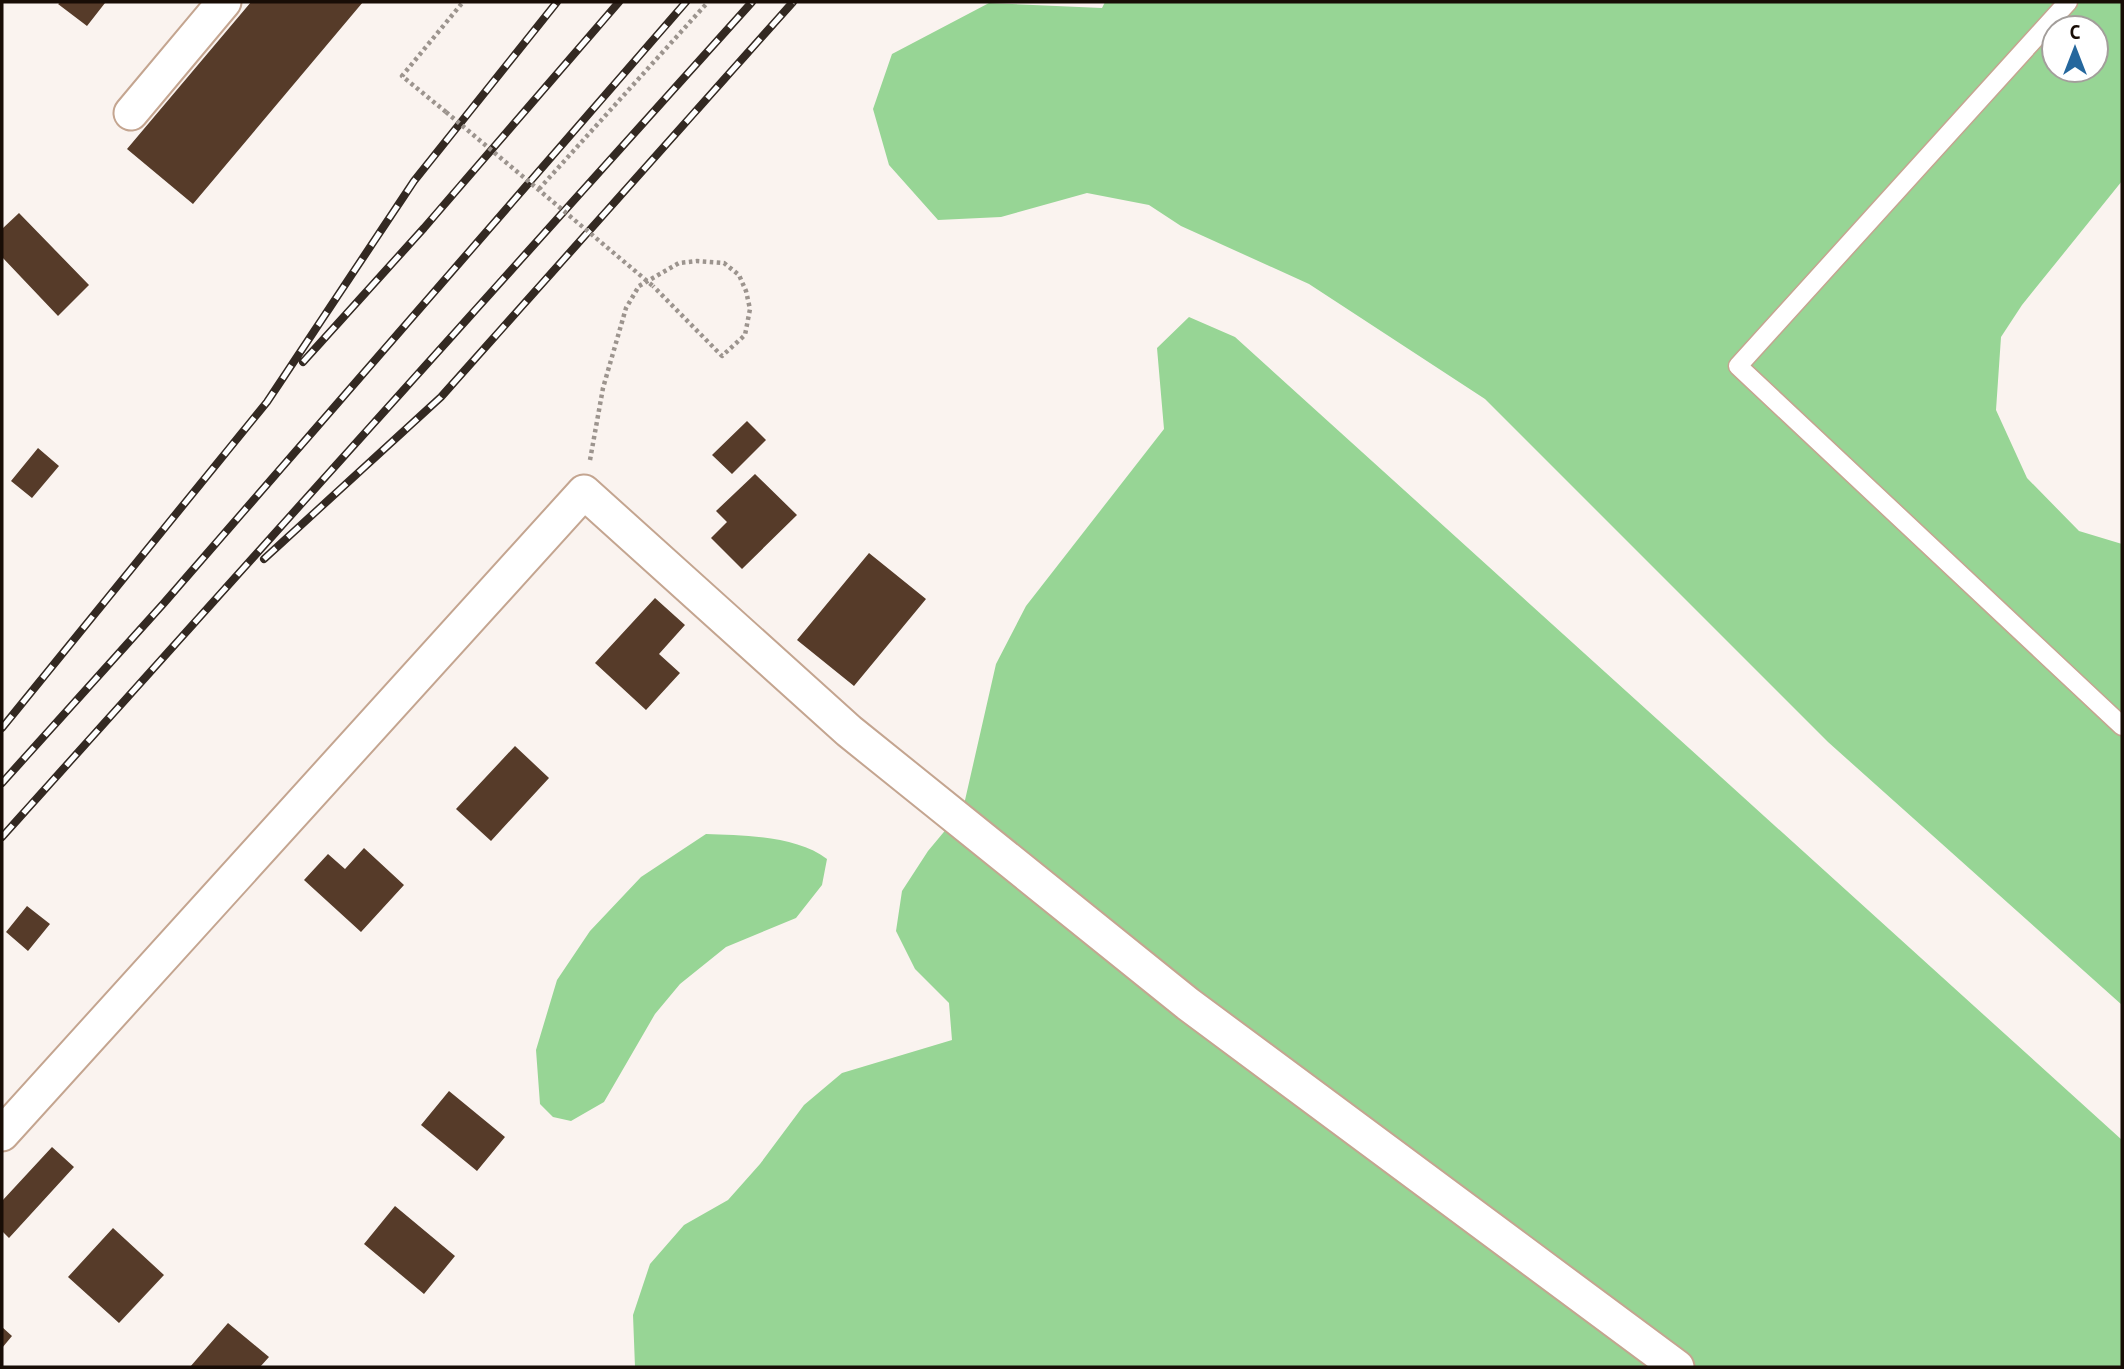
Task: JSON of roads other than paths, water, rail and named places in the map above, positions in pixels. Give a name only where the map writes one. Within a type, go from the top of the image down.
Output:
[{"type":"street","points":[[131,113],[224,2]]},
{"type":"street","points":[[2,1134],[584,492],[849,731],[1188,1004],[1677,1367]]},
{"type":"lane","points":[[2068,2],[1738,366],[2122,726]]},
{"type":"railway","points":[[2,728],[267,402],[414,181],[557,2]]},
{"type":"railway","points":[[303,362],[424,228],[619,2]]},
{"type":"railway","points":[[2,783],[164,603],[686,2]]},
{"type":"railway","points":[[2,837],[752,2]]},
{"type":"railway","points":[[264,559],[441,397],[793,2]]}]
